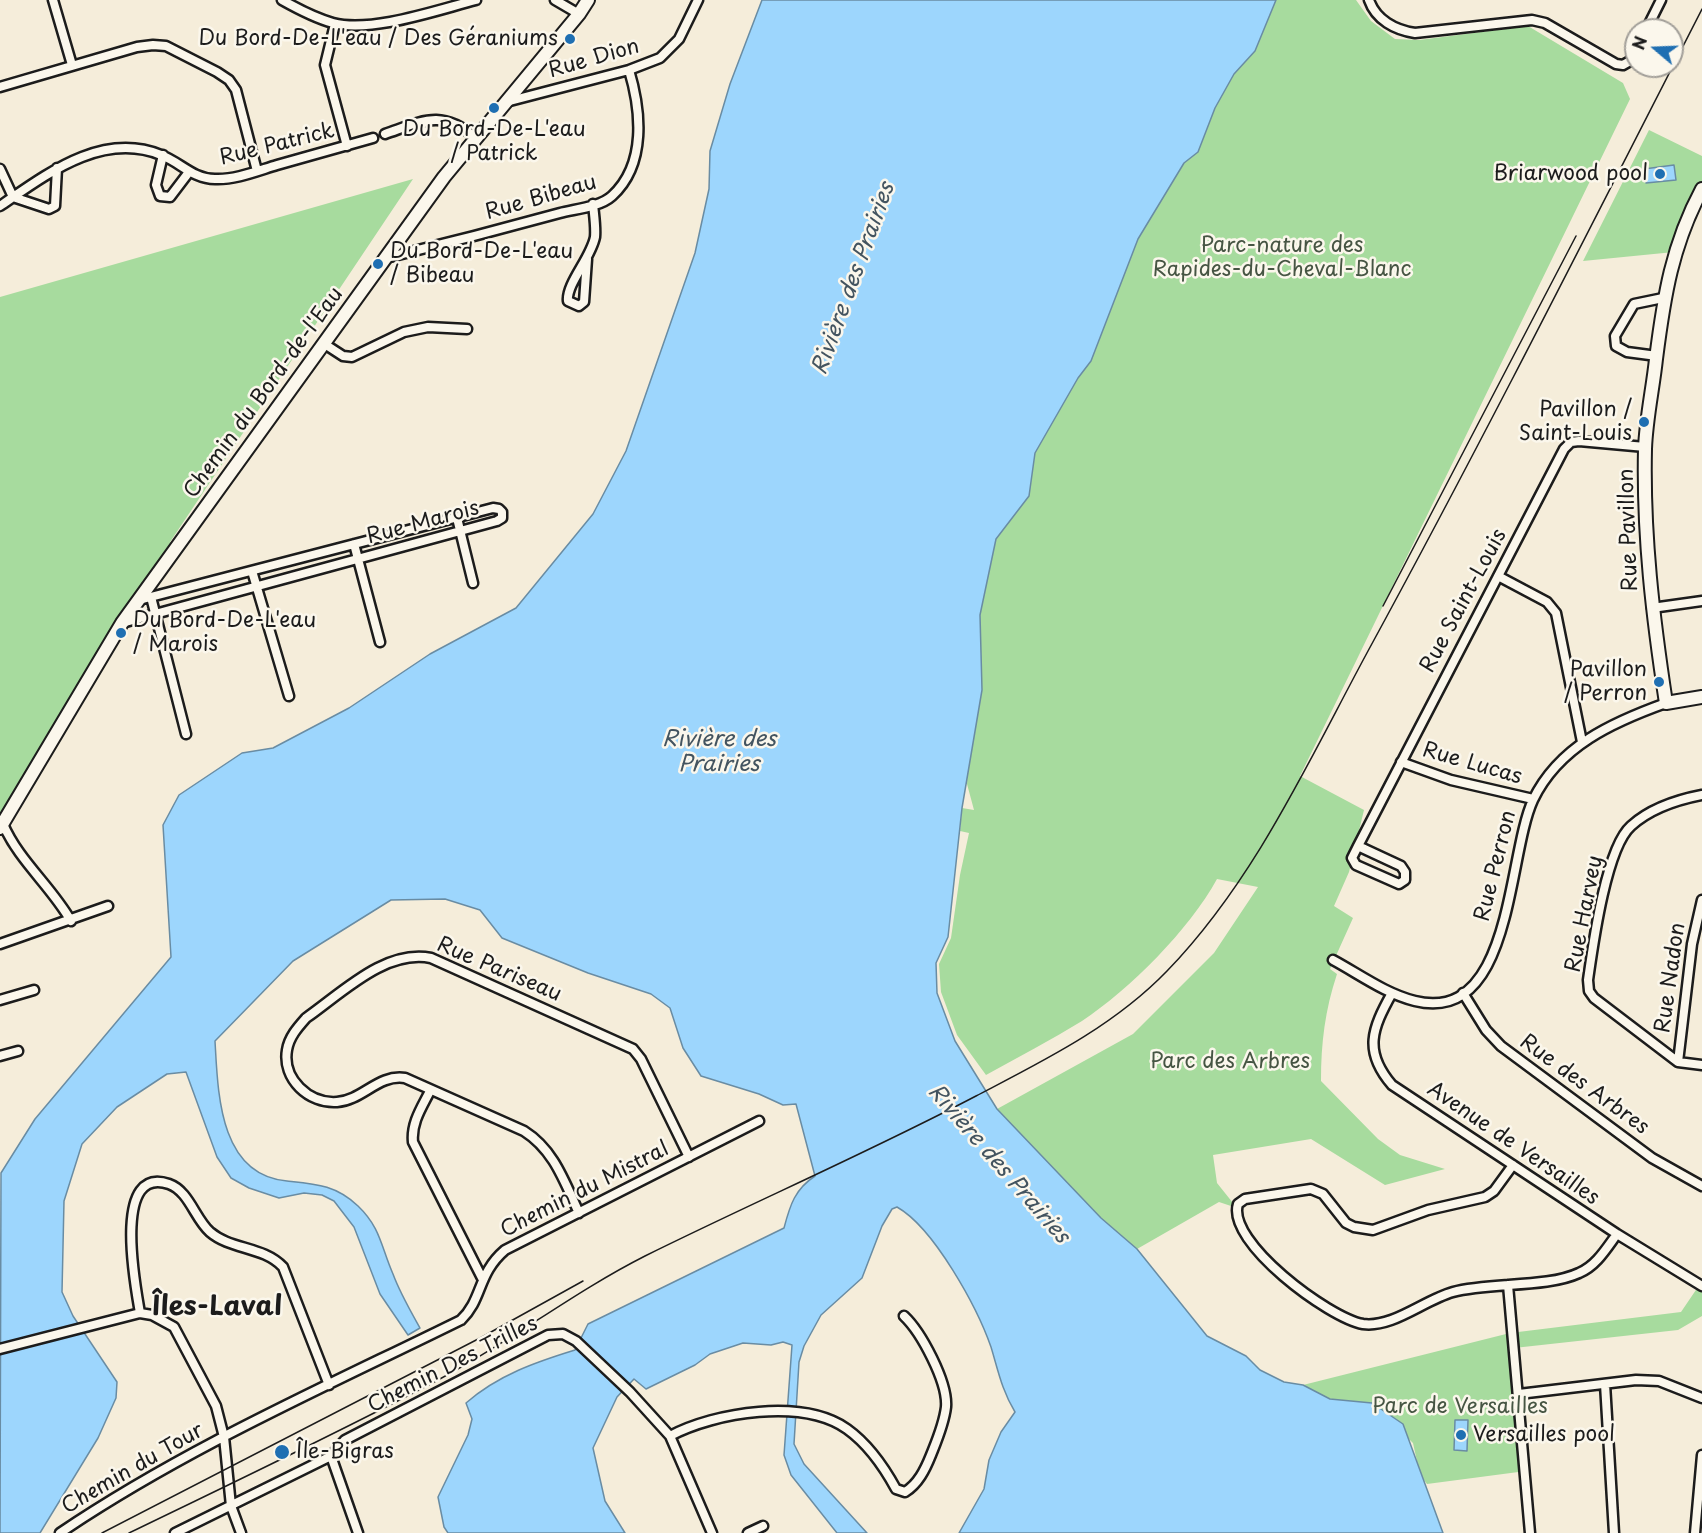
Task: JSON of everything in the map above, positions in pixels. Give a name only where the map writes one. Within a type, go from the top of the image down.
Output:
[{"type":"street","points":[[53,0],[72,65]]},
{"type":"street","points":[[282,0],[335,24],[372,24],[476,0]]},
{"type":"street","points":[[436,0],[438,10]]},
{"type":"street","points":[[555,0],[579,14]]},
{"type":"street","name":"Rue Dion","points":[[505,102],[629,70],[660,58],[679,39],[698,0]]},
{"type":"street","points":[[1369,0],[1373,9],[1389,26],[1400,31],[1415,33],[1532,20],[1545,23],[1616,64],[1624,64]]},
{"type":"street","points":[[1652,18],[1661,0]]},
{"type":"street","name":"Chemin du Bord-de-l'Eau","points":[[1,826],[122,623],[145,599],[323,344],[386,258],[476,138],[579,14],[586,1]]},
{"type":"street","points":[[335,24],[325,65],[346,146]]},
{"type":"street","points":[[0,87],[72,65],[153,45],[166,46],[229,80],[236,90],[257,171]]},
{"type":"street","name":"Rue Bibeau","points":[[386,258],[593,204],[611,197],[627,176],[640,132],[639,112],[629,70]]},
{"type":"street","points":[[385,134],[440,118],[456,123],[476,138]]},
{"type":"street","name":"Rue Patrick","points":[[0,206],[57,168],[97,151],[130,146],[163,155],[189,172],[217,179],[257,171],[374,138]]},
{"type":"street","points":[[163,155],[156,185],[160,196],[170,197],[189,172]]},
{"type":"street","points":[[0,169],[13,197],[40,208],[49,209],[55,206],[57,168]]},
{"type":"street","name":"Rue Pavillon","points":[[1666,703],[1652,608],[1646,535],[1646,447],[1663,298],[1674,252],[1698,206],[1702,189]]},
{"type":"street","points":[[587,259],[584,302],[579,306],[572,305],[568,301],[567,294],[587,259],[595,237],[593,204]]},
{"type":"street","points":[[1657,356],[1627,352],[1616,346],[1615,336],[1634,304],[1663,298]]},
{"type":"street","points":[[323,344],[343,356],[352,357],[404,332],[428,327],[467,328]]},
{"type":"street","name":"Rue Saint-Louis","points":[[1358,846],[1564,449],[1571,442],[1580,441],[1646,447]]},
{"type":"street","name":"Rue Marois","points":[[122,623],[497,521],[502,518],[502,512],[500,509],[493,508],[145,599]]},
{"type":"street","points":[[457,518],[473,583]]},
{"type":"street","points":[[354,544],[380,642]]},
{"type":"street","points":[[252,571],[289,696]]},
{"type":"street","points":[[1498,576],[1547,602],[1556,613],[1582,742]]},
{"type":"street","points":[[145,599],[155,614],[186,734]]},
{"type":"street","points":[[1652,608],[1702,601]]},
{"type":"street","name":"Rue Perron","points":[[1333,960],[1392,993],[1415,1001],[1430,1003],[1446,1001],[1463,993],[1487,969],[1495,951],[1520,842],[1533,799],[1556,768],[1582,742],[1617,720],[1666,703],[1702,697]]},
{"type":"street","name":"Rue Lucas","points":[[1401,762],[1451,780],[1533,799]]},
{"type":"street","name":"Rue Harvey","points":[[1678,1062],[1594,998],[1589,991],[1588,980],[1606,886],[1618,842],[1630,826],[1650,812],[1676,800],[1702,795]]},
{"type":"street","points":[[1,826],[12,845],[62,905],[71,921]]},
{"type":"street","points":[[0,845],[12,845]]},
{"type":"street","points":[[1358,846],[1401,866],[1406,872],[1405,880],[1399,884],[1356,865],[1352,858],[1358,846]]},
{"type":"street","name":"Rue Nadon","points":[[1678,1062],[1692,944],[1702,900]]},
{"type":"street","points":[[0,944],[71,921],[108,906]]},
{"type":"street","name":"Rue Pariseau","points":[[579,1213],[551,1155],[539,1141],[524,1131],[405,1078],[385,1079],[350,1099],[324,1101],[309,1096],[298,1087],[289,1072],[287,1048],[296,1029],[306,1018],[385,963],[416,955],[431,958],[633,1049],[641,1059],[689,1157]]},
{"type":"street","points":[[0,1000],[34,990]]},
{"type":"street","name":"Avenue de Versailles","points":[[1392,993],[1382,1011],[1374,1036],[1378,1069],[1392,1085],[1617,1234],[1702,1286]]},
{"type":"street","name":"Rue des Arbres","points":[[1463,993],[1486,1030],[1501,1046],[1652,1158],[1702,1186]]},
{"type":"street","points":[[0,1056],[18,1051]]},
{"type":"street","points":[[1678,1062],[1702,1065]]},
{"type":"street","points":[[430,1091],[415,1120],[412,1131],[413,1142],[482,1278]]},
{"type":"street","name":"Chemin du Mistral","points":[[329,1385],[461,1320],[473,1304],[482,1278],[495,1259],[505,1250],[759,1121]]},
{"type":"street","points":[[1514,1165],[1498,1186],[1485,1197],[1428,1210],[1373,1230],[1354,1227],[1346,1223],[1323,1194],[1311,1189],[1256,1196],[1238,1204],[1236,1213],[1245,1232],[1284,1279],[1320,1304],[1354,1321],[1375,1324],[1454,1291],[1571,1277],[1581,1273],[1599,1259],[1617,1234]]},
{"type":"street","points":[[0,1349],[140,1313],[132,1260],[132,1215],[135,1202],[145,1187],[153,1183],[169,1184],[185,1196],[211,1233],[222,1240],[264,1253],[276,1259],[283,1267],[329,1385]]},
{"type":"street","points":[[1508,1285],[1530,1533]]},
{"type":"street","name":"Chemin du Tour","points":[[140,1313],[166,1321],[181,1336],[216,1406],[224,1437]]},
{"type":"street","points":[[670,1436],[686,1427],[720,1416],[743,1412],[776,1412],[826,1419],[845,1428],[860,1440],[886,1471],[896,1489],[904,1492],[914,1486],[928,1464],[941,1430],[946,1405],[943,1383],[915,1327],[904,1316]]},
{"type":"street","name":"Chemin Des Trilles","points":[[175,1533],[331,1456],[345,1440],[548,1335],[563,1334],[576,1341],[630,1392],[670,1436],[712,1533]]},
{"type":"street","points":[[1518,1394],[1636,1380],[1659,1381],[1702,1398]]},
{"type":"street","points":[[1605,1384],[1614,1533]]},
{"type":"street","name":"Chemin du Tour","points":[[60,1533],[121,1492],[329,1385]]},
{"type":"street","points":[[224,1437],[231,1506],[241,1533]]},
{"type":"street","points":[[1695,1533],[1702,1455]]},
{"type":"street","points":[[331,1456],[358,1533]]},
{"type":"street","points":[[748,1533],[764,1526]]},
{"type":"green space","name":"Parc-nature des Rapides-du-Cheval-Blanc","points":[[1122,0],[1356,0],[1371,21],[1395,39],[1419,40],[1528,26],[1623,83],[1630,99],[1300,776],[1364,810],[1349,872],[1334,906],[1353,918],[1330,969],[1337,974],[1329,1001],[1325,1027],[1321,1081],[1378,1139],[1400,1155],[1445,1169],[1385,1185],[1311,1139],[1213,1155],[1217,1183],[1237,1208],[1219,1202],[1137,1249],[1101,1218],[997,1109],[1133,1034],[1214,953],[1258,887],[1217,879],[1175,938],[1119,992],[1082,1021],[986,1075],[957,1035],[941,992],[939,964],[951,938],[969,833],[960,831],[962,808],[974,810],[967,784],[969,710],[892,574]]},
{"type":"green space","points":[[1649,130],[1702,156],[1702,189],[1674,252],[1583,261]]},
{"type":"green space","points":[[413,179],[170,542],[172,543],[119,619],[0,817],[0,297]]},
{"type":"green space","name":"Parc de Versailles","points":[[1700,1284],[1702,1286],[1702,1316],[1678,1330],[1514,1348],[1526,1471],[1427,1484],[1420,1475],[1413,1443],[1372,1403],[1330,1399],[1303,1385],[1510,1333],[1681,1312]]},
{"type":"water","name":"Rivière des Prairies","points":[[762,0],[1276,0],[1255,51],[1234,74],[1215,108],[1198,152],[1184,163],[1138,239],[1091,361],[1078,378],[1035,453],[1029,496],[996,539],[980,615],[982,690],[962,808],[948,937],[936,963],[937,993],[955,1041],[997,1109],[1101,1218],[1137,1249],[1207,1336],[1246,1356],[1260,1370],[1284,1382],[1303,1385],[1330,1399],[1372,1403],[1403,1424],[1443,1533],[959,1533],[984,1489],[989,1460],[1001,1432],[1015,1412],[976,1311],[953,1270],[925,1232],[911,1217],[897,1207],[892,1209],[882,1226],[862,1278],[821,1315],[804,1346],[799,1362],[794,1444],[804,1464],[867,1533],[837,1533],[791,1475],[784,1455],[792,1345],[783,1342],[771,1345],[743,1343],[710,1354],[695,1365],[646,1389],[634,1379],[617,1397],[593,1448],[605,1501],[625,1533],[448,1533],[444,1527],[438,1497],[468,1435],[472,1419],[466,1403],[504,1377],[575,1350],[588,1324],[784,1228],[794,1198],[815,1176],[796,1104],[783,1105],[759,1094],[701,1076],[683,1048],[670,1008],[651,994],[588,973],[502,938],[480,910],[445,899],[391,900],[293,961],[215,1041],[221,1107],[235,1148],[247,1164],[265,1175],[334,1190],[358,1206],[376,1230],[399,1288],[420,1328],[408,1335],[380,1294],[354,1227],[334,1201],[322,1195],[304,1193],[279,1198],[249,1188],[231,1178],[217,1157],[186,1072],[167,1074],[117,1107],[82,1144],[64,1201],[62,1292],[73,1316],[117,1382],[116,1398],[98,1438],[40,1533],[0,1533],[1,1173],[35,1119],[171,957],[163,825],[179,795],[242,753],[273,748],[349,708],[430,654],[516,608],[593,514],[626,451],[695,253],[709,189],[710,151],[730,84]]},
{"type":"water","name":"Briarwood pool","points":[[1674,165],[1676,180],[1646,183],[1644,169]]},
{"type":"water","name":"Versailles pool","points":[[1455,1420],[1468,1420],[1467,1451],[1454,1450]]},
{"type":"tram line","points":[[129,1533],[323,1439],[438,1380],[618,1270],[645,1256],[894,1137],[1027,1070],[1101,1026],[1146,991],[1167,971],[1227,898],[1278,819],[1495,412],[1702,9]]},
{"type":"tram line","points":[[1383,606],[1576,236]]},
{"type":"tram line","points":[[102,1533],[482,1337],[583,1281]]},
{"type":"place","name":"Du Bord-De-L'eau / Des Géraniums","points":[[570,39]]},
{"type":"place","name":"Du Bord-De-L'eau / Patrick","points":[[494,108]]},
{"type":"place","name":"Briarwood pool","points":[[1660,174]]},
{"type":"place","name":"Du Bord-De-L'eau / Bibeau","points":[[378,264]]},
{"type":"place","name":"Pavillon / Saint-Louis","points":[[1644,422]]},
{"type":"place","name":"Du Bord-De-L'eau / Marois","points":[[121,633]]},
{"type":"place","name":"Pavillon / Perron","points":[[1659,682]]},
{"type":"place","name":"Versailles pool","points":[[1461,1435]]},
{"type":"place","name":"Île-Bigras","points":[[282,1452]]},
{"type":"district","name":"Îles-Laval","points":[[217,1308]]},
{"type":"park label","name":"Parc des Arbres","points":[[1230,1062]]}]
